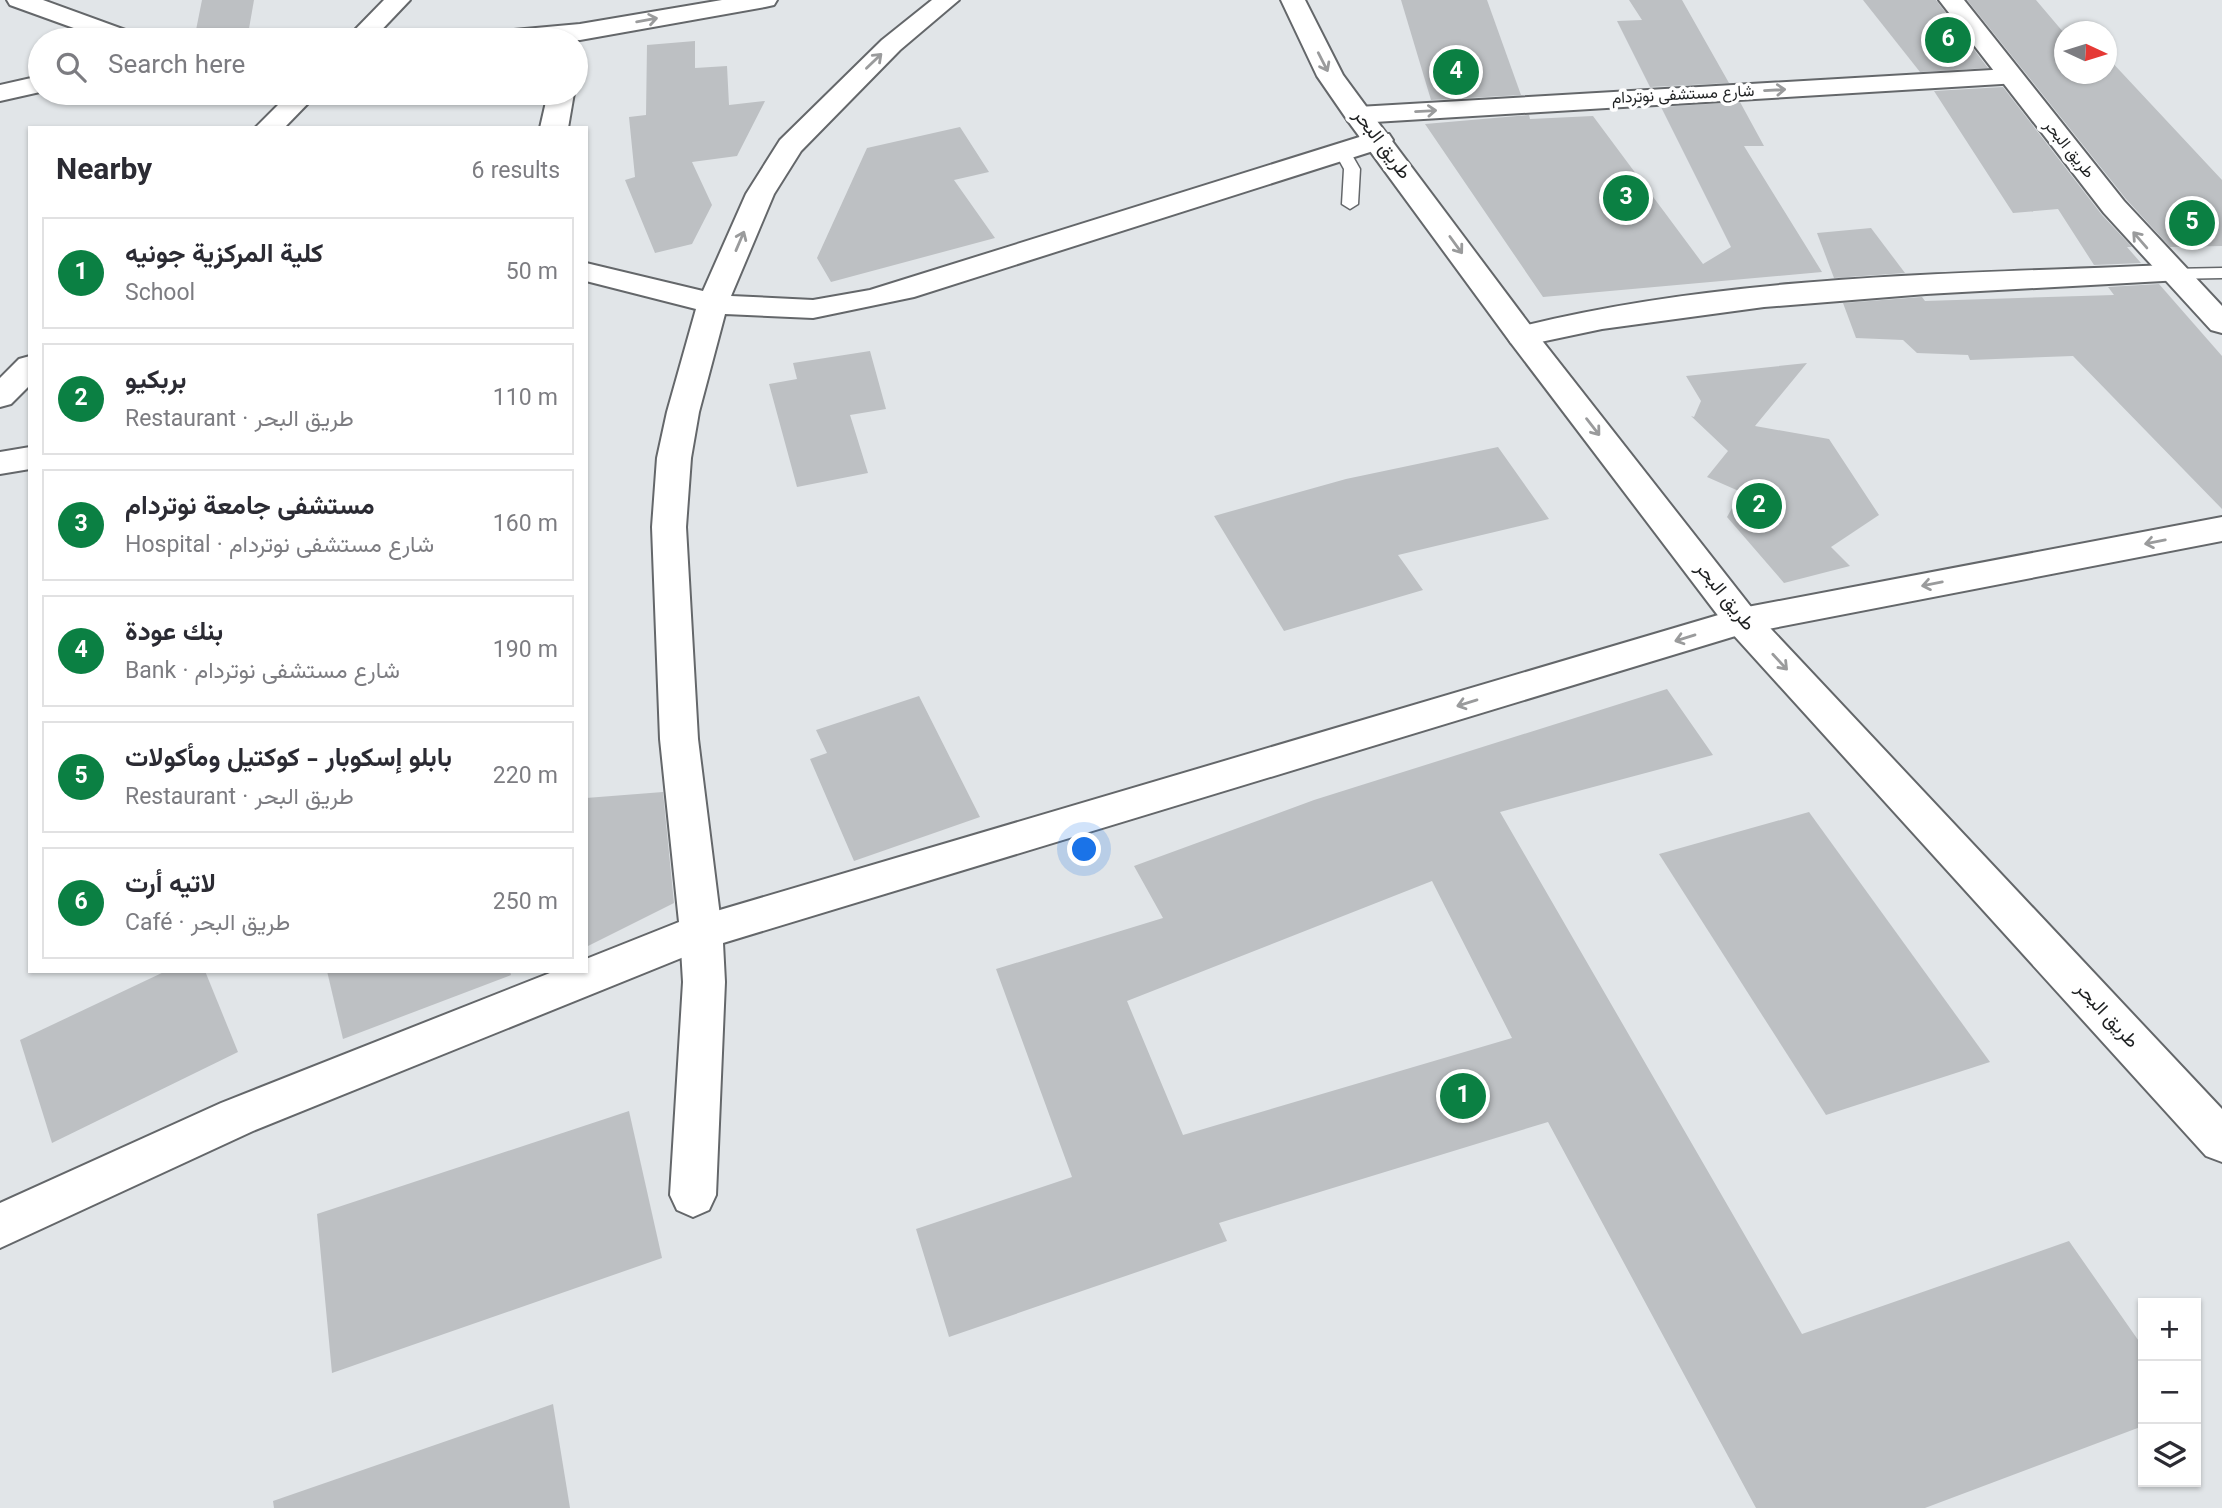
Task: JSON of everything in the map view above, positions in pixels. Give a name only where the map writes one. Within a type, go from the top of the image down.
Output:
[{"type":"street","points":[[19,0],[97,28]]},
{"type":"street","points":[[370,28],[398,0]]},
{"type":"street","points":[[586,28],[607,0]]},
{"type":"street","points":[[588,37],[765,0]]},
{"type":"street","points":[[693,1195],[704,982],[701,932],[679,739],[669,527],[674,458],[682,412],[713,304],[760,194],[790,146],[891,45],[947,0]]},
{"type":"street","name":"طريق البحر","points":[[1293,0],[1330,76],[1522,336],[1742,621],[2222,1141]]},
{"type":"street","name":"طريق البحر","points":[[1951,0],[2009,77],[2170,275],[2222,323]]},
{"type":"street","name":"شارع مستشفى نوتردام","points":[[588,273],[713,304],[800,310],[854,303],[903,291],[1342,151],[1368,127],[2009,77]]},
{"type":"street","points":[[0,93],[28,87]]},
{"type":"street","points":[[270,126],[292,105]]},
{"type":"street","points":[[554,126],[559,105]]},
{"type":"street","points":[[1522,336],[1604,318],[1763,297],[1909,284],[2170,275]]},
{"type":"street","points":[[0,397],[28,368]]},
{"type":"street","points":[[0,1226],[237,1117],[701,932],[1742,621],[2222,529]]},
{"type":"lane","points":[[1342,151],[1352,169],[1350,204]]},
{"type":"lane","points":[[2170,275],[2222,273]]},
{"type":"building","points":[[202,0],[254,0],[249,28],[196,28]]},
{"type":"building","points":[[1401,0],[1487,0],[1521,95],[1431,100]]},
{"type":"building","points":[[1629,0],[1682,0],[1729,83],[1650,87],[1617,21],[1642,20]]},
{"type":"building","points":[[1863,0],[1936,0],[1988,68],[1920,72]]},
{"type":"building","points":[[1967,0],[2036,0],[2054,21],[2054,84],[2117,84],[2117,68],[2222,180],[2222,246],[2170,247],[2126,199]]},
{"type":"building","points":[[695,41],[695,68],[727,66],[729,105],[765,101],[737,156],[692,162],[712,205],[692,244],[655,253],[625,180],[635,177],[629,117],[646,115],[647,45]]},
{"type":"building","points":[[2003,87],[2102,215],[2132,247],[2127,247],[2141,263],[2094,265],[2058,209],[2013,213],[1934,91]]},
{"type":"building","points":[[1740,102],[1764,146],[1744,146],[1822,272],[1543,297],[1425,124],[1529,115],[1530,119],[1593,116],[1703,264],[1731,247],[1661,107]]},
{"type":"building","points":[[960,127],[989,172],[954,180],[995,238],[831,282],[817,258],[867,148]]},
{"type":"building","points":[[1871,228],[1905,273],[1834,278],[1817,233]]},
{"type":"building","points":[[2159,284],[2222,356],[2222,509],[2073,356],[1970,360],[1968,355],[1917,353],[1903,340],[1856,338],[1843,303],[1922,297],[1925,301],[2114,295],[2108,287]]},
{"type":"building","points":[[870,351],[886,409],[850,415],[868,473],[797,487],[769,384],[797,379],[793,363]]},
{"type":"building","points":[[1807,363],[1755,426],[1829,439],[1879,515],[1831,547],[1850,566],[1784,583],[1727,517],[1741,492],[1707,477],[1728,451],[1691,416],[1694,417],[1701,401],[1686,376]]},
{"type":"building","points":[[1498,447],[1549,519],[1398,555],[1423,590],[1284,631],[1214,516],[1346,479]]},
{"type":"building","points":[[1667,689],[1713,755],[1500,812],[1802,1334],[2069,1241],[2138,1340],[2138,1428],[1925,1508],[1756,1508],[1548,1122],[1219,1223],[1227,1241],[949,1337],[916,1229],[1072,1177],[996,969],[1163,918],[1134,866],[1314,800]],"holes":[[[1432,881],[1512,1038],[1183,1135],[1127,1001]]]},
{"type":"building","points":[[919,696],[980,817],[854,861],[810,759],[827,753],[816,730]]},
{"type":"building","points":[[663,792],[674,903],[588,946],[588,798]]},
{"type":"building","points":[[1809,812],[1990,1062],[1826,1115],[1659,854]]},
{"type":"building","points":[[162,973],[206,973],[238,1052],[52,1143],[20,1040]]},
{"type":"building","points":[[327,973],[510,973],[511,975],[343,1039]]},
{"type":"building","points":[[629,1111],[662,1258],[332,1373],[317,1214]]},
{"type":"building","points":[[553,1404],[570,1508],[274,1508],[273,1501]]},
{"type":"place","name":"لاتيه أرت","points":[[1948,40]]},
{"type":"place","name":"بنك عودة","points":[[1456,72]]},
{"type":"place","name":"مستشفى جامعة نوتردام","points":[[1626,198]]},
{"type":"place","name":"بابلو إسكوبار - كوكتيل ومأكولات","points":[[2192,223]]},
{"type":"place","name":"بربكيو","points":[[1759,506]]},
{"type":"place","name":"كلية المركزية جونيه","points":[[1463,1096]]}]
